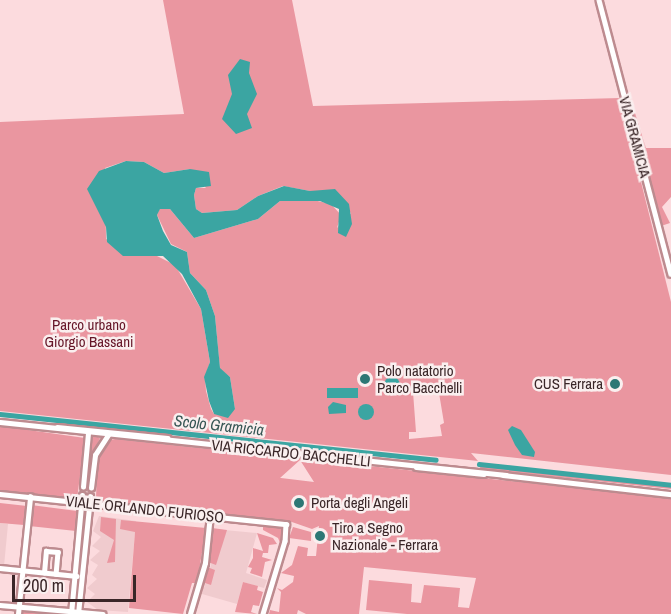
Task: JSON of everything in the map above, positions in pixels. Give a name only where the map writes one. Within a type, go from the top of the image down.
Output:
[{"type":"main road","name":"VIA RICCARDO BACCHELLI","points":[[0,422],[671,494]]},
{"type":"street","name":"VIA GRAMICIA","points":[[598,0],[671,274]]},
{"type":"street","points":[[83,487],[89,431]]},
{"type":"street","points":[[91,488],[93,461],[105,434]]},
{"type":"street","name":"VIALE ORLANDO FURIOSO","points":[[0,494],[210,515],[289,526],[263,614]]},
{"type":"street","points":[[71,613],[82,496]]},
{"type":"street","points":[[18,614],[30,497]]},
{"type":"street","points":[[79,613],[90,497]]},
{"type":"street","points":[[190,614],[205,563],[210,515]]},
{"type":"street","points":[[78,542],[86,542]]},
{"type":"street","points":[[44,573],[46,551],[58,552],[56,574]]},
{"type":"street","points":[[0,568],[82,576]]},
{"type":"street","points":[[0,605],[103,614]]},
{"type":"shaded area","points":[[99,516],[136,521],[128,612],[98,610],[87,602],[95,594],[87,588],[97,579],[92,575],[98,565],[90,560],[100,551],[92,546],[101,537],[93,531]]},
{"type":"shaded area","points":[[0,523],[8,524],[4,566],[0,566]]},
{"type":"shaded area","points":[[214,529],[257,533],[246,573],[267,580],[264,588],[243,582],[237,604],[202,594],[211,565]]},
{"type":"green space","name":"Parco urbano Giorgio Bassani","points":[[163,0],[292,0],[313,106],[620,98],[671,302],[671,475],[471,453],[478,461],[0,411],[0,122],[184,114]],"holes":[[[126,161],[144,162],[164,173],[190,169],[206,188],[196,188],[194,195],[196,209],[202,213],[237,210],[258,196],[283,186],[310,191],[351,213],[337,228],[341,215],[331,204],[313,200],[280,201],[258,219],[194,238],[170,209],[160,208],[157,215],[171,244],[187,252],[190,273],[206,290],[215,316],[220,369],[230,377],[235,409],[214,414],[211,409],[205,377],[210,362],[201,309],[175,265],[151,253],[136,255],[106,239],[105,168]],[[413,392],[439,393],[444,423],[440,425],[442,436],[409,439],[409,432],[416,432]]]},
{"type":"green space","points":[[630,113],[635,113],[646,148],[671,148],[671,197],[662,207],[670,223],[661,226]]},
{"type":"green space","points":[[0,426],[85,438],[77,499],[0,492]]},
{"type":"green space","points":[[93,435],[100,438],[92,456],[86,487]]},
{"type":"green space","points":[[115,439],[671,498],[671,614],[407,614],[366,610],[369,580],[412,584],[411,602],[421,603],[424,585],[460,588],[458,607],[469,608],[476,578],[364,567],[359,614],[306,614],[298,610],[297,614],[269,614],[270,610],[279,612],[281,592],[277,588],[282,590],[293,582],[294,576],[281,573],[292,565],[298,546],[308,548],[307,556],[316,556],[319,526],[312,529],[289,521],[96,501],[97,457],[105,441]],"holes":[[[300,460],[314,482],[281,478],[280,478]]]},
{"type":"green space","points":[[479,466],[671,487],[671,489],[481,469]]},
{"type":"green space","points":[[0,503],[27,506],[24,525],[0,523]]},
{"type":"green space","points":[[31,505],[77,511],[76,531],[29,526]]},
{"type":"green space","points":[[101,517],[116,519],[115,562],[107,563],[114,540],[100,531]]},
{"type":"green space","points":[[121,520],[206,528],[197,583],[192,583],[183,614],[129,608],[135,532],[120,529]]},
{"type":"green space","points":[[263,523],[284,526],[281,545],[278,538],[263,530]]},
{"type":"green space","points":[[293,527],[311,532],[311,541],[289,538]]},
{"type":"green space","points":[[212,528],[227,530],[216,565],[208,562]]},
{"type":"green space","points":[[257,533],[273,538],[277,544],[269,545],[268,553],[263,553],[262,557],[272,560],[265,562],[262,577],[250,573],[252,568],[248,567],[253,558],[253,548],[263,551]]},
{"type":"green space","points":[[207,567],[215,570],[211,585],[205,583],[202,594]]},
{"type":"green space","points":[[243,582],[258,586],[257,590],[263,592],[259,606],[253,605],[251,612],[257,614],[235,612]]},
{"type":"green space","points":[[20,609],[70,613],[70,614],[20,614]]},
{"type":"water","points":[[240,59],[250,62],[249,73],[257,94],[247,114],[252,128],[236,134],[222,119],[232,94],[228,75]]},
{"type":"water","points":[[126,161],[144,162],[164,173],[190,169],[209,172],[211,186],[196,188],[194,195],[196,209],[202,213],[237,210],[258,196],[284,186],[310,191],[335,189],[349,204],[352,224],[346,237],[338,233],[339,209],[320,201],[280,201],[258,219],[194,238],[170,209],[160,209],[157,215],[163,231],[171,245],[187,252],[190,273],[206,290],[215,316],[220,368],[230,377],[235,409],[228,418],[214,414],[209,401],[204,377],[210,362],[201,309],[182,274],[163,256],[123,256],[107,242],[106,227],[87,189],[99,171]]},
{"type":"water","points":[[392,377],[400,385],[392,393],[384,385]]},
{"type":"water","points":[[327,388],[358,388],[358,398],[327,398]]},
{"type":"water","points":[[333,402],[346,405],[346,413],[329,414],[328,407]]},
{"type":"water","points":[[363,404],[369,404],[374,412],[372,418],[363,420],[358,415],[358,409]]},
{"type":"water","points":[[512,426],[521,430],[535,452],[534,457],[522,455],[508,430]]},
{"type":"waterway","name":"Scolo Gramicia","points":[[0,414],[436,460]]},
{"type":"waterway","name":"Scolo Gramicia","points":[[479,464],[671,485]]},
{"type":"place","name":"Polo natatorio Parco Bacchelli","points":[[365,379]]},
{"type":"place","name":"CUS Ferrara","points":[[615,384]]},
{"type":"place","name":"Porta degli Angeli","points":[[299,503]]},
{"type":"place","name":"Tiro a Segno Nazionale - Ferrara","points":[[320,536]]}]
